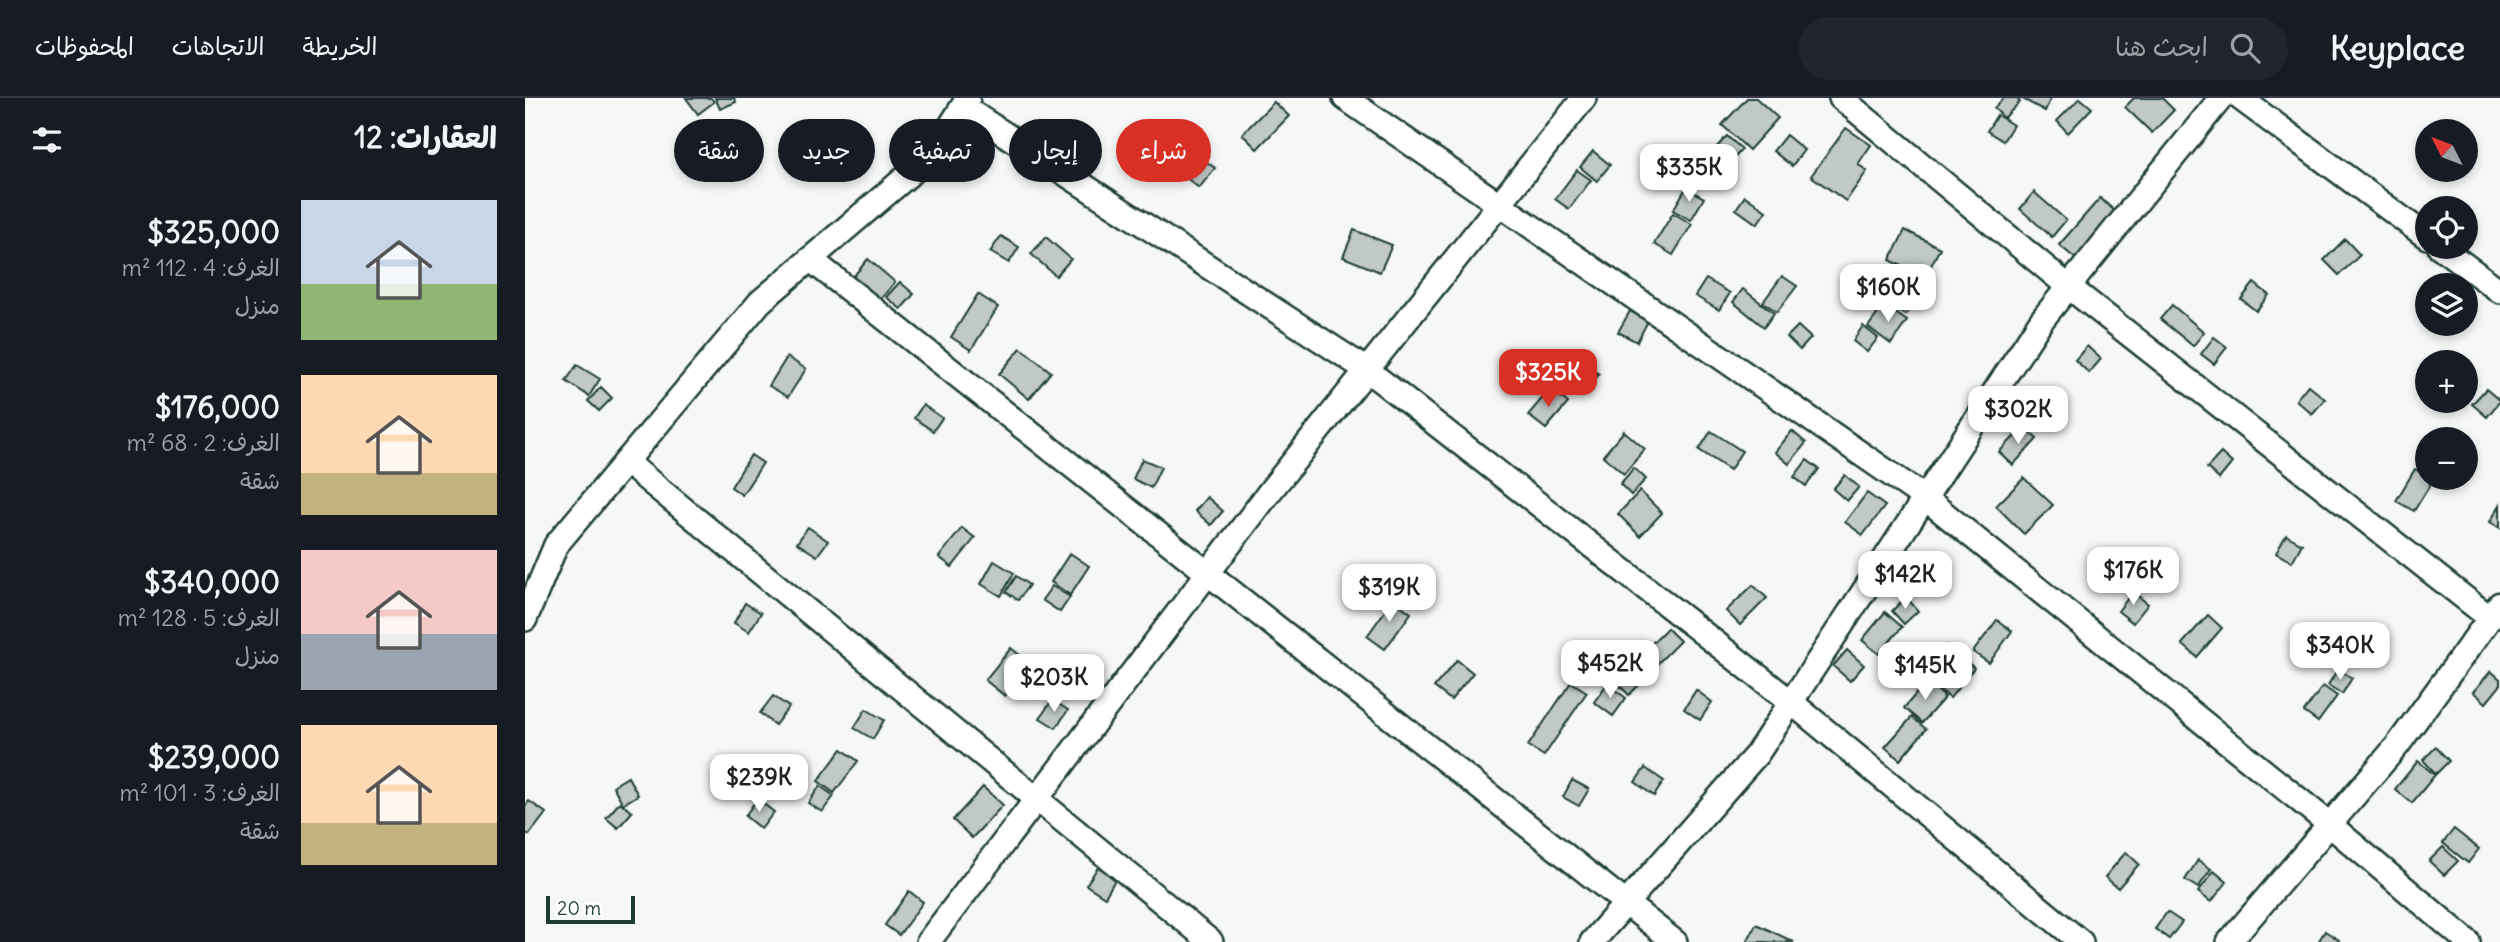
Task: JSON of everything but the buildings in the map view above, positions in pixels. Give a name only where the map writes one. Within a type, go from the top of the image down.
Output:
[{"type":"street","points":[[1345,98],[1925,498],[2329,824],[2468,942]]},
{"type":"street","points":[[928,942],[1208,574],[1584,98]]},
{"type":"street","points":[[1841,98],[2069,286],[2495,611],[2397,746],[2229,942]]},
{"type":"street","points":[[1591,942],[1757,754],[2041,321],[2221,98]]},
{"type":"street","points":[[2240,98],[2415,228]]},
{"type":"street","points":[[525,619],[556,545],[760,302],[933,154],[966,103],[1367,370],[1791,702],[2081,942]]},
{"type":"street","points":[[810,259],[1675,942]]},
{"type":"street","points":[[2456,259],[2500,291]]},
{"type":"street","points":[[626,462],[1211,942]]}]
